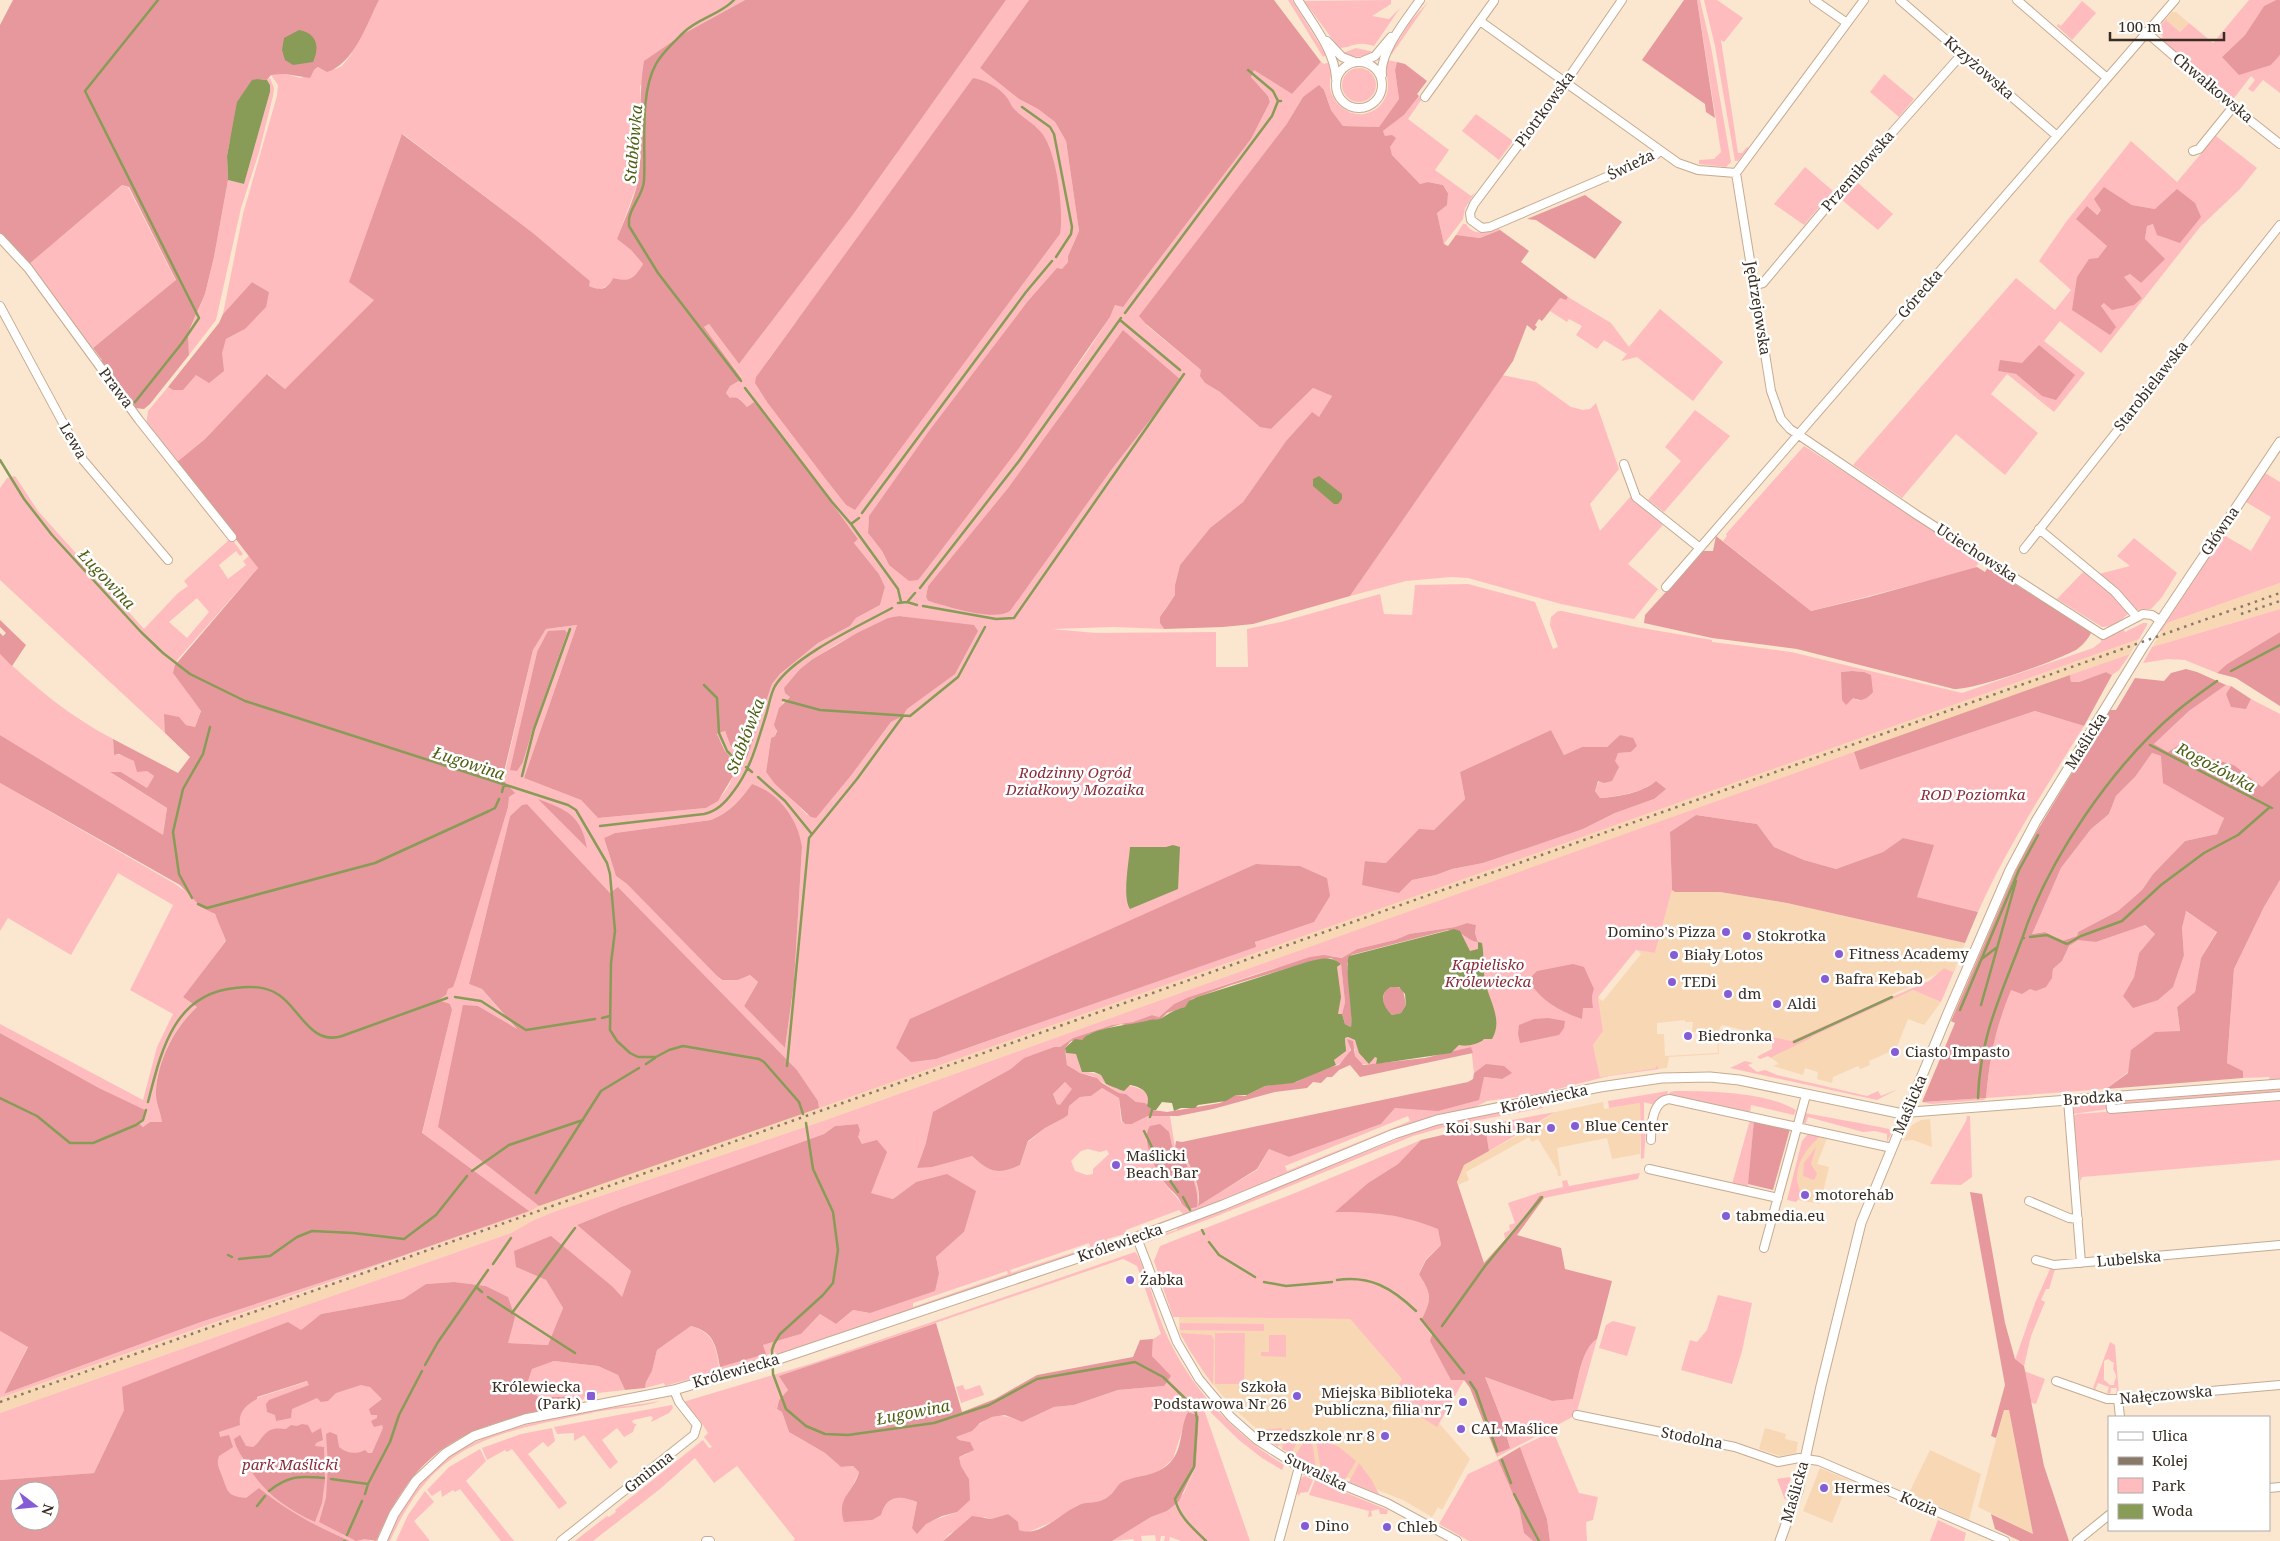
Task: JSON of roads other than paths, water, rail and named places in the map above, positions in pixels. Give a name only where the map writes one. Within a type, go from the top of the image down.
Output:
[{"type":"street","points":[[1298,0],[1334,64],[1337,91],[1346,104],[1361,109],[1369,107],[1380,96],[1382,62],[1403,24]]},
{"type":"street","points":[[1336,83],[1342,70],[1375,56],[1403,24],[1420,0]]},
{"type":"street","name":"Piotrkowska","points":[[1470,217],[1474,204],[1565,82],[1622,0]]},
{"type":"street","points":[[1814,0],[1847,23]]},
{"type":"street","points":[[1736,174],[1864,0]]},
{"type":"street","name":"Krzyżowska","points":[[1900,0],[2057,136]]},
{"type":"street","points":[[2017,0],[2107,78]]},
{"type":"street","name":"Górecka","points":[[1666,587],[2175,0]]},
{"type":"street","points":[[1425,97],[1494,1]]},
{"type":"street","points":[[1308,16],[1335,51],[1358,62],[1375,67],[1382,80]]},
{"type":"street","points":[[1480,21],[1660,151]]},
{"type":"street","name":"Chwałkowska","points":[[2146,32],[2233,107],[2280,144]]},
{"type":"street","name":"Przemiłowska","points":[[1754,286],[1764,284],[1835,197],[1962,54]]},
{"type":"street","points":[[2193,151],[2199,149],[2233,107]]},
{"type":"street","name":"Świeża","points":[[1470,217],[1478,226],[1490,227],[1653,158],[1660,151],[1689,168],[1716,173],[1736,174]]},
{"type":"street","name":"Jędrzejowska","points":[[1736,174],[1773,398],[1781,419],[1797,436]]},
{"type":"street","name":"Starobielawska","points":[[2024,548],[2280,224]]},
{"type":"street","name":"Prawa","points":[[0,238],[28,268],[140,420],[232,536]]},
{"type":"street","name":"Lewa","points":[[0,306],[82,460],[168,560]]},
{"type":"street","name":"Uciechowska","points":[[1797,436],[2103,635],[2137,617]]},
{"type":"street","name":"Główna","points":[[2160,620],[2280,442]]},
{"type":"street","points":[[1624,464],[1636,497],[1700,548]]},
{"type":"street","points":[[2039,529],[2115,592],[2137,617],[2148,614],[2160,620]]},
{"type":"street","name":"Maślicka","points":[[1780,1541],[1794,1505],[1806,1458],[1821,1386],[1861,1223],[1970,963],[2021,848],[2160,620]]},
{"type":"street","name":"Królewiecka","points":[[382,1541],[398,1506],[416,1481],[446,1453],[474,1436],[525,1419],[674,1390],[772,1361],[1136,1238],[1223,1206],[1394,1134],[1437,1120],[1561,1097],[1600,1087],[1662,1078],[1718,1078],[1750,1082],[1885,1112],[1907,1113]]},
{"type":"street","name":"Brodzka","points":[[1907,1113],[2280,1084]]},
{"type":"street","points":[[1764,1248],[1799,1128],[1806,1095]]},
{"type":"street","points":[[2110,1097],[2111,1109],[2280,1096]]},
{"type":"street","points":[[1650,1140],[1652,1122],[1660,1103],[1664,1100],[1674,1100],[1892,1148]]},
{"type":"street","name":"Lubelska","points":[[2068,1100],[2082,1263],[2280,1245]]},
{"type":"street","points":[[1649,1169],[1778,1198]]},
{"type":"street","points":[[2029,1201],[2069,1218],[2078,1219]]},
{"type":"street","name":"Suwalska","points":[[1136,1238],[1167,1321],[1177,1342],[1199,1379],[1213,1398],[1246,1430],[1299,1467],[1387,1503],[1457,1541]]},
{"type":"street","points":[[2036,1260],[2054,1265],[2082,1263]]},
{"type":"street","name":"Nałęczowska","points":[[2056,1380],[2107,1399],[2280,1385]]},
{"type":"street","name":"Gminna","points":[[561,1541],[694,1435],[697,1424],[678,1402],[674,1390]]},
{"type":"street","points":[[2118,1399],[2120,1416]]},
{"type":"street","name":"Stodolna","points":[[1577,1415],[1736,1446],[1778,1462],[1806,1458]]},
{"type":"street","name":"Kozia","points":[[1806,1458],[1819,1461],[2005,1541]]},
{"type":"street","points":[[1279,1541],[1299,1467]]},
{"type":"street","points":[[2077,1541],[2108,1516]]},
{"type":"water","points":[[299,30],[313,37],[316,51],[313,62],[293,65],[285,60],[282,50],[284,38]]},
{"type":"water","points":[[252,80],[267,80],[270,85],[270,92],[244,184],[228,180],[227,156],[237,102]]},
{"type":"water","points":[[1319,476],[1342,494],[1342,499],[1338,504],[1334,504],[1313,486],[1313,479]]},
{"type":"water","points":[[1173,845],[1180,847],[1178,889],[1130,909],[1126,888],[1130,847],[1166,847]]},
{"type":"water","points":[[1454,929],[1460,931],[1470,951],[1478,949],[1478,942],[1482,943],[1485,982],[1493,1006],[1496,1023],[1492,1039],[1484,1039],[1469,1045],[1459,1045],[1451,1053],[1376,1064],[1377,1058],[1375,1057],[1369,1064],[1359,1053],[1355,1040],[1348,1037],[1345,1038],[1346,1051],[1334,1060],[1336,1065],[1293,1083],[1265,1086],[1247,1095],[1236,1095],[1226,1101],[1198,1105],[1195,1108],[1181,1108],[1174,1111],[1172,1103],[1162,1102],[1156,1110],[1147,1106],[1147,1094],[1138,1087],[1130,1085],[1124,1091],[1106,1084],[1101,1075],[1094,1072],[1082,1072],[1076,1054],[1066,1053],[1065,1048],[1075,1039],[1082,1040],[1094,1032],[1161,1019],[1173,1011],[1185,1007],[1189,1001],[1197,997],[1307,962],[1325,959],[1333,959],[1341,964],[1337,967],[1341,997],[1338,1014],[1342,1014],[1345,1024],[1351,1027],[1347,969],[1349,956]],"holes":[[[1391,987],[1399,987],[1405,994],[1406,1005],[1401,1013],[1392,1015],[1384,1004],[1383,996]]]},
{"type":"waterway","points":[[135,402],[182,343],[199,318],[85,91],[158,0]]},
{"type":"waterway","name":"Stabłówka","points":[[734,0],[689,28],[668,48],[656,64],[647,90],[645,106],[644,181],[630,214],[629,226],[658,273],[741,381]]},
{"type":"waterway","points":[[1248,70],[1273,91],[1278,101]]},
{"type":"waterway","points":[[1125,313],[1272,116],[1278,101],[1281,101]]},
{"type":"waterway","points":[[1022,107],[1050,127],[1054,134],[1072,227],[1071,234],[1056,257]]},
{"type":"waterway","points":[[862,513],[1026,292],[1052,261]]},
{"type":"waterway","points":[[920,588],[1019,461],[1121,318]]},
{"type":"waterway","points":[[1120,320],[1180,370]]},
{"type":"waterway","points":[[923,606],[996,619],[1014,618],[1184,374]]},
{"type":"waterway","name":"Stabłówka","points":[[745,388],[851,524],[898,589],[901,602]]},
{"type":"waterway","name":"Ługowina","points":[[0,460],[24,499],[52,535],[141,632],[163,653],[190,674],[245,701],[568,805],[576,810],[607,863],[610,874],[615,931],[611,963],[610,1030],[617,1041],[630,1053],[638,1057],[656,1057],[669,1050],[683,1046],[759,1059],[764,1062],[799,1102],[803,1114]]},
{"type":"waterway","points":[[851,524],[859,518]]},
{"type":"waterway","points":[[908,601],[915,593]]},
{"type":"waterway","name":"Stabłówka","points":[[898,603],[907,602],[917,605]]},
{"type":"waterway","name":"Stabłówka","points":[[600,826],[704,814],[720,806],[730,796],[749,765],[773,689],[784,675],[829,642],[892,608]]},
{"type":"waterway","points":[[783,700],[820,710],[910,716],[958,677],[985,627]]},
{"type":"waterway","points":[[522,776],[534,729],[570,629]]},
{"type":"waterway","points":[[2231,671],[2280,645]]},
{"type":"waterway","points":[[2022,939],[2048,877],[2085,815],[2129,758],[2153,733],[2182,707],[2217,681]]},
{"type":"waterway","points":[[704,685],[717,698],[719,733],[727,751],[739,763]]},
{"type":"waterway","points":[[787,1066],[809,838],[857,779],[903,716]]},
{"type":"waterway","points":[[192,898],[179,874],[173,832],[183,789],[203,754],[210,727]]},
{"type":"waterway","name":"Rogożówka","points":[[2150,745],[2272,808]]},
{"type":"waterway","name":"Stabłówka","points":[[746,767],[752,772]]},
{"type":"waterway","points":[[758,777],[785,801],[811,833]]},
{"type":"waterway","name":"Ługowina","points":[[502,792],[504,784]]},
{"type":"waterway","points":[[198,904],[207,908],[375,863],[495,808],[499,799]]},
{"type":"waterway","points":[[2030,937],[2047,935],[2067,944],[2081,936],[2122,921],[2161,885],[2204,853],[2238,835],[2270,807]]},
{"type":"waterway","points":[[1960,1010],[2019,870],[2038,835]]},
{"type":"waterway","points":[[1981,1005],[2016,881]]},
{"type":"waterway","points":[[1978,1098],[1987,1035],[1999,998],[2024,938]]},
{"type":"waterway","points":[[1983,958],[1996,948]]},
{"type":"waterway","points":[[148,1102],[158,1064],[173,1028],[197,1001],[214,993],[247,987],[269,990],[286,1001],[314,1031],[322,1036],[331,1038],[342,1036],[447,998]]},
{"type":"waterway","points":[[455,997],[481,1001],[526,1030],[595,1019]]},
{"type":"waterway","points":[[1794,1042],[1892,997]]},
{"type":"waterway","points":[[602,1018],[610,1016]]},
{"type":"waterway","points":[[646,1064],[655,1058]]},
{"type":"waterway","points":[[536,1193],[601,1091],[639,1068]]},
{"type":"waterway","points":[[0,1098],[37,1116],[70,1143],[93,1143],[136,1125],[143,1120],[146,1110]]},
{"type":"waterway","points":[[1150,1117],[1152,1110]]},
{"type":"waterway","points":[[472,1171],[509,1145],[583,1120]]},
{"type":"waterway","name":"Ługowina","points":[[806,1123],[813,1169],[833,1212],[838,1250],[833,1283],[823,1295],[780,1334],[772,1350],[773,1374],[786,1409],[806,1426],[825,1434],[848,1435],[934,1423],[989,1405],[1037,1379],[1135,1362],[1163,1377],[1195,1408],[1197,1419],[1194,1467],[1175,1499],[1183,1517],[1206,1541]]},
{"type":"waterway","points":[[1144,1131],[1164,1172],[1178,1192]]},
{"type":"waterway","points":[[239,1259],[270,1256],[297,1237],[312,1231],[353,1233],[404,1239],[436,1215],[467,1176]]},
{"type":"waterway","points":[[1183,1197],[1190,1210]]},
{"type":"waterway","points":[[1442,1326],[1485,1266],[1542,1197]]},
{"type":"waterway","points":[[512,1313],[575,1228]]},
{"type":"waterway","points":[[1202,1230],[1204,1234]]},
{"type":"waterway","points":[[493,1264],[511,1238]]},
{"type":"waterway","points":[[1209,1242],[1219,1255],[1255,1277]]},
{"type":"waterway","points":[[228,1255],[232,1257]]},
{"type":"waterway","points":[[425,1365],[438,1342],[488,1270]]},
{"type":"waterway","points":[[1337,1280],[1360,1280],[1380,1285],[1398,1296],[1416,1311]]},
{"type":"waterway","points":[[1264,1282],[1286,1286],[1332,1282]]},
{"type":"waterway","points":[[476,1287],[482,1292]]},
{"type":"waterway","points":[[488,1297],[575,1353]]},
{"type":"waterway","points":[[1421,1319],[1464,1373]]},
{"type":"waterway","points":[[365,1494],[368,1484],[390,1442],[399,1415],[422,1371]]},
{"type":"waterway","points":[[1470,1382],[1476,1391],[1497,1451]]},
{"type":"waterway","points":[[1502,1460],[1511,1483]]},
{"type":"waterway","points":[[269,1491],[289,1479],[324,1478]]},
{"type":"waterway","points":[[331,1479],[368,1484]]},
{"type":"waterway","points":[[1514,1494],[1539,1541]]},
{"type":"waterway","points":[[257,1506],[265,1496]]},
{"type":"waterway","points":[[347,1535],[362,1501]]},
{"type":"railway","points":[[0,1402],[2280,593]]},
{"type":"railway","points":[[2241,614],[2280,601]]},
{"type":"place","name":"Domino's Pizza","points":[[1726,932]]},
{"type":"place","name":"Stokrotka","points":[[1747,936]]},
{"type":"place","name":"Fitness Academy","points":[[1839,954]]},
{"type":"place","name":"Biały Lotos","points":[[1674,955]]},
{"type":"place","name":"Bafra Kebab","points":[[1825,979]]},
{"type":"place","name":"TEDi","points":[[1672,982]]},
{"type":"place","name":"dm","points":[[1728,994]]},
{"type":"place","name":"Aldi","points":[[1777,1004]]},
{"type":"place","name":"Biedronka","points":[[1688,1036]]},
{"type":"place","name":"Ciasto Impasto","points":[[1895,1052]]},
{"type":"place","name":"Blue Center","points":[[1575,1126]]},
{"type":"place","name":"Koi Sushi Bar","points":[[1551,1128]]},
{"type":"place","name":"Maślicki Beach Bar","points":[[1116,1165]]},
{"type":"place","name":"motorehab","points":[[1805,1195]]},
{"type":"place","name":"tabmedia.eu","points":[[1726,1216]]},
{"type":"place","name":"Żabka","points":[[1130,1280]]},
{"type":"place","name":"Królewiecka (Park)","points":[[591,1396]]},
{"type":"place","name":"Szkoła Podstawowa Nr 26","points":[[1297,1396]]},
{"type":"place","name":"Miejska Biblioteka Publiczna, filia nr 7","points":[[1463,1402]]},
{"type":"place","name":"CAL Maślice","points":[[1461,1429]]},
{"type":"place","name":"Przedszkole nr 8","points":[[1385,1436]]},
{"type":"place","name":"Hermes","points":[[1824,1488]]},
{"type":"place","name":"Dino","points":[[1305,1526]]},
{"type":"place","name":"Chleb","points":[[1387,1527]]},
{"type":"park label","name":"Rodzinny Ogród Działkowy Mozaika","points":[[1075,782]]},
{"type":"park label","name":"ROD Poziomka","points":[[1973,795]]},
{"type":"park label","name":"Kąpielisko Królewiecka","points":[[1488,974]]},
{"type":"park label","name":"park Maślicki","points":[[290,1465]]}]
